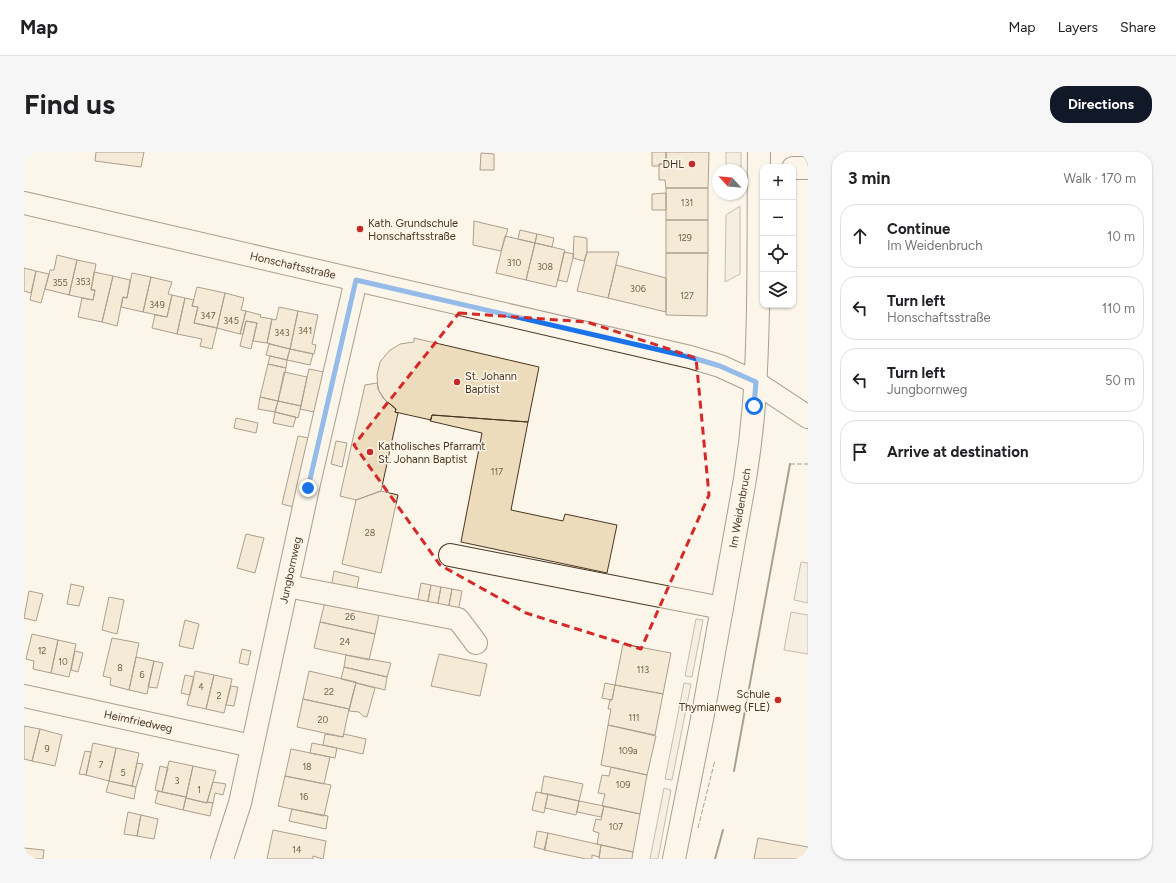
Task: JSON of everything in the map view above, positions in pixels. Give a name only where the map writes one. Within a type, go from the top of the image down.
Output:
[{"type":"street","name":"Im Weidenbruch","points":[[674,859],[703,714],[745,480],[756,382],[760,163]]},
{"type":"street","points":[[796,168],[808,168]]},
{"type":"street","name":"Honschaftsstraße","points":[[24,203],[690,357],[720,366],[756,382],[808,417]]},
{"type":"street","name":"Jungbornweg","points":[[222,859],[240,803],[356,280]]},
{"type":"street","points":[[450,555],[722,608]]},
{"type":"street","points":[[287,586],[458,619],[476,643]]},
{"type":"street","name":"Heimfriedweg","points":[[24,696],[252,746]]},
{"type":"highlighted area","points":[[459,313],[587,322],[696,358],[709,495],[641,649],[526,613],[440,565],[354,445]]},
{"type":"shaded area","points":[[726,152],[741,152],[741,164],[726,164]]},
{"type":"shaded area","points":[[740,206],[740,274],[725,282],[726,215]]},
{"type":"shaded area","points":[[801,562],[808,563],[808,603],[794,600]]},
{"type":"shaded area","points":[[791,612],[808,615],[808,654],[784,650]]},
{"type":"shaded area","points":[[696,619],[703,620],[692,677],[685,676]]},
{"type":"shaded area","points":[[684,683],[691,684],[672,780],[665,779]]},
{"type":"shaded area","points":[[664,788],[671,790],[658,859],[650,859]]},
{"type":"building","points":[[96,152],[144,152],[141,167],[95,161]]},
{"type":"building","points":[[652,152],[666,152],[666,164],[652,166]]},
{"type":"building","points":[[666,152],[709,152],[708,188],[666,188],[665,180],[659,180],[659,164],[666,164]]},
{"type":"building","points":[[481,153],[494,154],[494,170],[480,170]]},
{"type":"building","points":[[666,188],[708,188],[708,220],[666,220]]},
{"type":"building","points":[[666,193],[666,210],[652,210],[652,194]]},
{"type":"building","points":[[666,220],[708,220],[708,253],[666,253]]},
{"type":"building","points":[[474,221],[508,229],[501,251],[473,245]]},
{"type":"building","points":[[520,230],[537,234],[535,243],[518,239]]},
{"type":"building","points":[[537,234],[554,238],[552,247],[535,243]]},
{"type":"building","points":[[505,236],[535,243],[526,280],[496,273]]},
{"type":"building","points":[[574,236],[587,238],[587,252],[584,261],[573,258]]},
{"type":"building","points":[[535,243],[565,250],[556,287],[526,280]]},
{"type":"building","points":[[564,252],[574,254],[567,282],[558,280]]},
{"type":"building","points":[[587,252],[619,252],[608,298],[577,291]]},
{"type":"building","points":[[666,253],[708,253],[707,316],[666,315]]},
{"type":"building","points":[[57,255],[77,260],[69,295],[45,289],[50,270],[54,270]]},
{"type":"building","points":[[77,260],[96,264],[91,290],[95,290],[93,300],[69,295]]},
{"type":"building","points":[[616,265],[666,278],[666,312],[608,298]]},
{"type":"building","points":[[24,268],[36,271],[31,293],[24,291]]},
{"type":"building","points":[[36,271],[49,274],[41,303],[30,300]]},
{"type":"building","points":[[94,272],[113,276],[102,322],[78,317],[82,298],[93,300],[95,290],[91,290]]},
{"type":"building","points":[[132,273],[151,277],[143,312],[121,307],[123,297],[127,298]]},
{"type":"building","points":[[113,276],[130,280],[127,298],[123,297],[117,326],[102,322]]},
{"type":"building","points":[[151,277],[172,282],[168,294],[172,295],[167,317],[143,312]]},
{"type":"building","points":[[197,287],[225,293],[217,328],[194,323],[198,307],[192,306]]},
{"type":"building","points":[[225,293],[244,298],[241,310],[246,311],[240,334],[217,328]]},
{"type":"building","points":[[172,295],[185,298],[177,334],[152,328],[155,315],[167,317]]},
{"type":"building","points":[[185,298],[194,300],[192,306],[198,307],[194,323],[217,328],[212,349],[200,346],[202,339],[177,334]]},
{"type":"building","points":[[279,307],[298,311],[290,349],[267,343],[272,319],[276,320]]},
{"type":"building","points":[[246,311],[261,315],[260,317],[272,319],[267,343],[253,341],[257,323],[246,321],[243,334],[240,334]]},
{"type":"building","points":[[298,311],[318,315],[312,344],[316,345],[314,354],[290,349]]},
{"type":"building","points":[[246,321],[257,323],[251,349],[240,346]]},
{"type":"building","name":"St. Johann Baptist","points":[[414,338],[539,367],[528,422],[432,415],[431,420],[395,412],[396,409],[385,400],[378,389],[377,375],[380,362],[389,351],[400,344],[414,342]]},
{"type":"building","points":[[269,344],[290,349],[287,360],[266,355]]},
{"type":"building","points":[[290,349],[313,354],[310,365],[287,360]]},
{"type":"building","points":[[270,356],[287,360],[286,368],[268,364]]},
{"type":"building","points":[[268,364],[286,368],[278,401],[260,397]]},
{"type":"building","points":[[309,369],[324,372],[314,412],[300,409]]},
{"type":"building","points":[[284,372],[307,377],[301,406],[278,401]]},
{"type":"building","name":"Katholisches Pfarramt St. Johann Baptist","points":[[377,383],[383,398],[396,409],[395,412],[398,413],[381,491],[356,500],[340,496],[365,385]]},
{"type":"building","points":[[260,397],[278,401],[275,412],[258,409]]},
{"type":"building","points":[[278,401],[301,406],[298,418],[275,412]]},
{"type":"building","points":[[275,412],[296,417],[293,427],[273,423]]},
{"type":"building","points":[[432,415],[528,422],[511,510],[563,521],[565,514],[617,525],[607,573],[461,542],[482,433],[430,421]]},
{"type":"building","points":[[236,418],[258,423],[256,433],[234,428]]},
{"type":"building","points":[[298,436],[309,438],[293,507],[282,504]]},
{"type":"building","points":[[336,441],[347,443],[342,467],[331,464]]},
{"type":"building","points":[[381,491],[398,495],[381,573],[342,564],[356,500]]},
{"type":"building","points":[[246,534],[264,538],[255,573],[237,568]]},
{"type":"building","points":[[334,571],[359,577],[356,592],[331,588]]},
{"type":"building","points":[[421,583],[431,585],[427,606],[417,604]]},
{"type":"building","points":[[71,584],[84,587],[79,606],[67,604]]},
{"type":"building","points":[[431,585],[441,587],[437,608],[427,606]]},
{"type":"building","points":[[441,587],[452,589],[448,610],[437,608]]},
{"type":"building","points":[[452,589],[462,591],[458,612],[448,610]]},
{"type":"building","points":[[29,591],[43,594],[36,621],[24,618]]},
{"type":"building","points":[[109,597],[124,600],[117,634],[102,630]]},
{"type":"building","points":[[326,598],[380,610],[375,634],[320,622]]},
{"type":"building","points":[[185,620],[199,624],[193,649],[179,646]]},
{"type":"building","points":[[320,622],[375,634],[369,660],[314,648]]},
{"type":"building","points":[[32,634],[58,640],[51,673],[33,669],[34,661],[26,659]]},
{"type":"building","points":[[112,638],[139,643],[129,690],[110,685],[111,678],[103,676]]},
{"type":"building","points":[[58,640],[76,644],[69,677],[51,673]]},
{"type":"building","points":[[623,644],[671,653],[663,694],[615,685]]},
{"type":"building","points":[[242,649],[251,651],[248,665],[239,663]]},
{"type":"building","points":[[75,651],[83,653],[78,672],[71,670]]},
{"type":"building","points":[[439,654],[487,664],[480,696],[431,686]]},
{"type":"building","points":[[346,655],[391,663],[387,677],[344,667]]},
{"type":"building","points":[[136,657],[154,661],[147,694],[129,690]]},
{"type":"building","points":[[154,661],[163,663],[157,688],[148,687]]},
{"type":"building","points":[[344,667],[387,677],[385,690],[341,679]]},
{"type":"building","points":[[195,671],[214,675],[206,709],[187,705]]},
{"type":"building","points":[[309,671],[356,682],[349,709],[303,699]]},
{"type":"building","points":[[185,675],[194,677],[190,695],[181,693]]},
{"type":"building","points":[[214,675],[232,679],[224,713],[206,709]]},
{"type":"building","points":[[356,683],[375,688],[367,717],[363,716],[359,712],[349,711]]},
{"type":"building","points":[[605,683],[615,685],[612,700],[602,698]]},
{"type":"building","points":[[615,685],[663,694],[655,735],[608,725],[611,709],[608,709],[610,700],[612,700]]},
{"type":"building","points":[[231,686],[238,687],[234,706],[226,705]]},
{"type":"building","points":[[303,699],[349,709],[343,737],[297,727]]},
{"type":"building","points":[[608,725],[656,736],[647,775],[601,765]]},
{"type":"building","points":[[24,726],[40,729],[32,761],[24,759]]},
{"type":"building","points":[[40,729],[62,735],[55,766],[32,761]]},
{"type":"building","points":[[325,734],[343,737],[344,734],[366,739],[363,754],[323,745]]},
{"type":"building","points":[[93,743],[116,748],[109,781],[86,775]]},
{"type":"building","points":[[312,743],[337,748],[335,758],[310,753]]},
{"type":"building","points":[[116,748],[139,753],[132,786],[109,781]]},
{"type":"building","points":[[291,749],[330,757],[324,784],[285,776]]},
{"type":"building","points":[[85,751],[91,752],[86,775],[79,774]]},
{"type":"building","points":[[169,761],[193,766],[186,797],[162,792]]},
{"type":"building","points":[[137,763],[143,764],[136,787],[132,786]]},
{"type":"building","points":[[160,766],[168,768],[162,792],[155,790]]},
{"type":"building","points":[[193,766],[216,771],[207,803],[186,798]]},
{"type":"building","points":[[611,767],[647,775],[640,814],[602,806],[605,794],[598,793],[602,775],[609,776]]},
{"type":"building","points":[[285,776],[331,785],[324,816],[278,806]]},
{"type":"building","points":[[544,776],[583,784],[579,801],[541,793]]},
{"type":"building","points":[[109,781],[136,787],[134,799],[106,792]]},
{"type":"building","points":[[213,782],[226,784],[223,795],[215,793],[213,803],[207,802]]},
{"type":"building","points":[[158,791],[186,797],[183,810],[155,803]]},
{"type":"building","points":[[536,792],[548,794],[544,813],[532,810]]},
{"type":"building","points":[[548,794],[579,801],[576,815],[545,808]]},
{"type":"building","points":[[186,798],[213,803],[210,816],[183,810]]},
{"type":"building","points":[[579,801],[604,806],[601,817],[577,812]]},
{"type":"building","points":[[604,806],[640,814],[633,852],[597,844],[599,833],[593,831],[596,819],[601,820]]},
{"type":"building","points":[[292,809],[328,816],[326,829],[289,821]]},
{"type":"building","points":[[128,812],[141,815],[137,836],[124,834]]},
{"type":"building","points":[[141,815],[158,819],[154,839],[137,836]]},
{"type":"building","points":[[273,830],[326,841],[323,859],[313,856],[313,859],[267,859]]},
{"type":"building","points":[[537,831],[548,833],[545,850],[534,847]]},
{"type":"building","points":[[548,833],[601,845],[599,857],[592,855],[592,859],[586,859],[544,850]]},
{"type":"building","points":[[758,838],[808,847],[808,859],[754,859]]},
{"type":"building","points":[[601,845],[633,852],[632,859],[599,859]]},
{"type":"building","points":[[24,848],[44,850],[43,859],[24,859]]},
{"type":"fence","points":[[790,464],[808,464]]},
{"type":"fence","points":[[698,828],[715,760]]},
{"type":"wall","points":[[734,771],[790,464]]},
{"type":"wall","points":[[715,859],[723,830]]},
{"type":"place","name":"DHL","points":[[692,164]]},
{"type":"place","name":"Kath. Grundschule Honschaftsstraße","points":[[360,229]]},
{"type":"place","name":"St. Johann Baptist","points":[[457,382]]},
{"type":"place","name":"Katholisches Pfarramt St. Johann Baptist","points":[[370,452]]},
{"type":"place","name":"Schule Thymianweg (FLE)","points":[[778,700]]},
{"type":"route","points":[[308,488],[356,280],[690,357],[720,366],[756,382],[754,406]]}]
